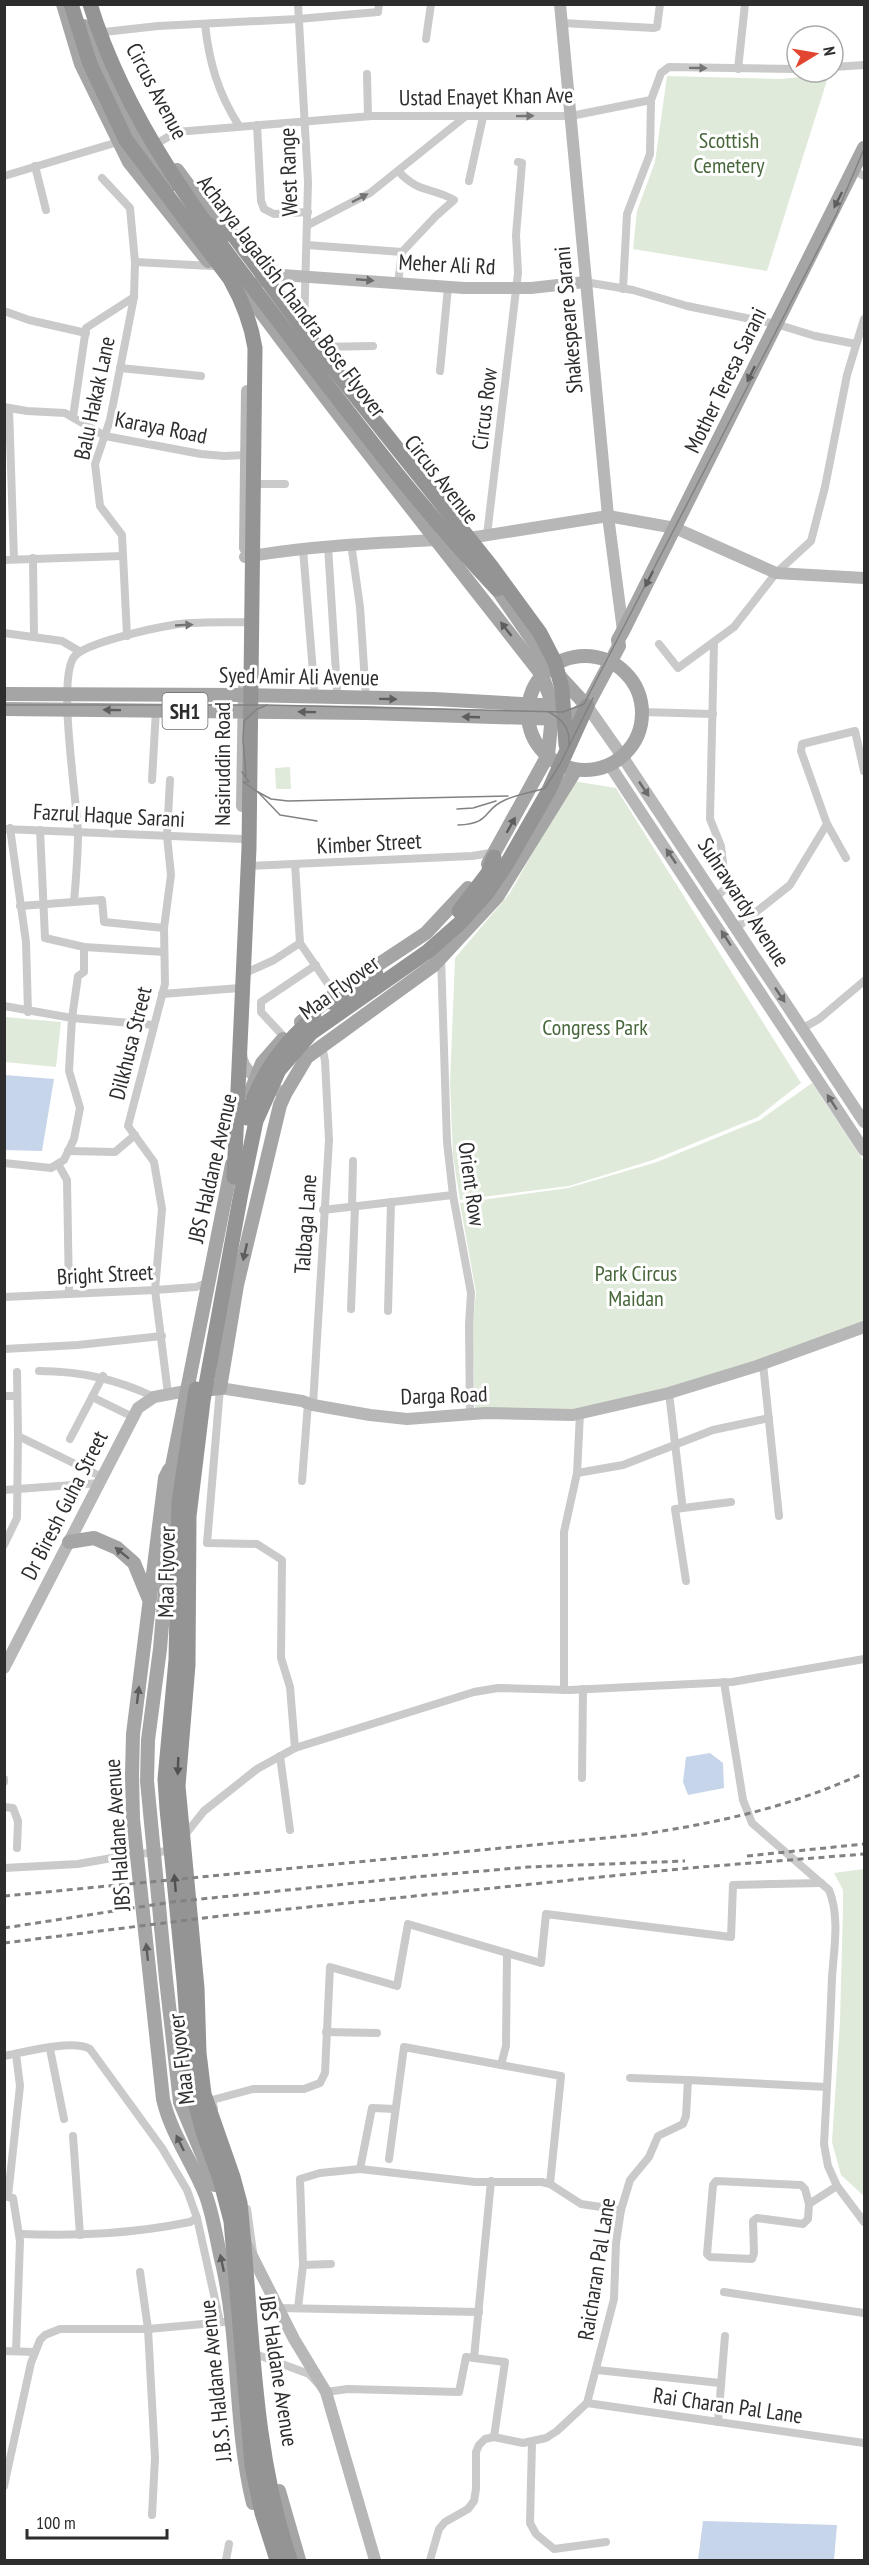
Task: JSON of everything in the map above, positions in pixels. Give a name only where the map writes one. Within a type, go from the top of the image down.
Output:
[{"type":"highway","points":[[71,4],[90,64],[126,140],[230,279],[243,303],[252,327],[255,348],[249,848],[234,1177]]},
{"type":"highway","name":"Acharya Jagadish Chandra Bose Flyover","points":[[92,4],[103,45],[134,112],[208,233],[450,539],[497,589]]},
{"type":"highway","points":[[208,233],[234,236],[317,348],[491,566],[540,633],[558,671],[566,724],[564,763],[559,784],[530,841],[497,892],[463,930],[439,952],[393,987],[325,1033],[293,1061],[270,1103],[248,1203],[232,1249]]},
{"type":"highway","name":"Maa Flyover","points":[[290,2560],[278,2524],[266,2471],[259,2422],[240,2203],[204,2094],[195,1965],[178,1786],[188,1665],[189,1516],[203,1401],[256,1120],[279,1070],[320,1026],[426,952],[460,923],[487,893],[568,767],[584,704]]},
{"type":"highway","name":"Maa Flyover","points":[[277,2560],[262,2512],[252,2466],[231,2221],[192,2091],[165,1779],[177,1660],[179,1502],[191,1412],[220,1270],[234,1177],[248,1114],[258,1088],[281,1050],[316,1015],[413,950],[444,925],[467,901],[488,873],[495,854]]},
{"type":"main road","name":"Circus Avenue","points":[[63,4],[81,64],[129,162],[230,288],[251,299],[305,373],[437,540],[547,671],[584,704]]},
{"type":"main road","name":"Acharya Jagadish Chandra Bose Flyover","points":[[78,4],[107,81],[129,125],[208,233],[251,299]]},
{"type":"main road","name":"Circus Avenue","points":[[92,4],[131,95],[159,143],[259,281],[462,539],[497,589],[547,671]]},
{"type":"main road","name":"Shakespeare Sarani","points":[[560,4],[620,636]]},
{"type":"main road","name":"Mother Teresa Sarani","points":[[584,704],[607,660],[619,646],[620,636],[776,324],[859,173],[864,147]]},
{"type":"main road","name":"Meher Ali Rd","points":[[259,281],[282,275],[307,275],[448,287],[516,288],[585,282]]},
{"type":"main road","name":"Nasiruddin Road","points":[[255,1077],[241,1061],[241,982],[243,695],[246,622],[245,455],[251,299],[259,281]]},
{"type":"main road","points":[[462,539],[608,516],[675,528],[776,573],[864,578]]},
{"type":"main road","points":[[245,557],[351,543],[437,540]]},
{"type":"main road","points":[[581,656],[607,660],[623,669],[640,696],[642,712],[637,736],[622,756],[609,764],[568,767],[548,755],[536,740],[529,718],[534,688],[547,671],[567,658],[581,656]]},
{"type":"main road","name":"JBS Haldane Avenue","points":[[160,1649],[174,1482],[172,1466],[240,1123],[255,1077],[262,1063],[307,1016],[335,994],[426,933],[456,902],[495,854],[548,755],[553,713],[547,671]]},
{"type":"main road","name":"Syed Amir Ali Avenue","points":[[4,694],[243,695],[530,703],[553,713]]},
{"type":"main road","points":[[209,695],[209,712]]},
{"type":"main road","points":[[553,713],[573,717],[584,704]]},
{"type":"main road","name":"Suhrawardy Avenue","points":[[584,704],[622,756],[864,1122]]},
{"type":"main road","name":"Syed Amir Ali Avenue","points":[[4,710],[366,713],[529,718],[553,713]]},
{"type":"main road","name":"Suhrawardy Avenue","points":[[609,764],[864,1150]]},
{"type":"main road","name":"Maa Flyover","points":[[220,1388],[237,1285],[280,1105],[285,1094],[307,1057],[399,992],[441,957],[497,897],[568,767]]},
{"type":"main road","points":[[255,1077],[285,1094]]},
{"type":"main road","name":"Darga Road","points":[[220,1388],[407,1419],[470,1415],[580,1414],[669,1393],[763,1364],[864,1327]]},
{"type":"main road","points":[[154,1397],[220,1388]]},
{"type":"main road","name":"Dr Biresh Guha Street","points":[[4,1668],[9,1649],[69,1542],[133,1417],[144,1402],[154,1397]]},
{"type":"main road","name":"JBS Haldane Avenue","points":[[172,1466],[165,1478],[133,1734],[133,1819],[159,2070],[165,2110],[211,2192],[225,2208],[254,2320],[274,2473],[299,2560]]},
{"type":"main road","points":[[69,1542],[94,1538],[117,1548],[135,1563],[150,1602]]},
{"type":"main road","name":"J.B.S. Haldane Avenue","points":[[160,1649],[148,1740],[147,1781],[180,2102],[211,2192],[223,2270],[226,2321],[233,2357],[243,2458],[256,2515],[270,2560]]},
{"type":"main road","points":[[225,2208],[326,2392],[375,2560]]},
{"type":"street","name":"West Range","points":[[298,4],[308,212],[307,343]]},
{"type":"street","points":[[104,32],[378,12],[379,4]]},
{"type":"street","points":[[426,39],[431,4]]},
{"type":"street","points":[[562,23],[654,28],[657,27],[660,4]]},
{"type":"street","points":[[738,69],[745,4]]},
{"type":"street","points":[[205,24],[214,77],[222,97],[239,126]]},
{"type":"street","points":[[845,66],[864,65]]},
{"type":"street","points":[[623,289],[627,214],[650,154],[651,100],[661,73],[669,67],[785,69]]},
{"type":"street","points":[[367,74],[368,116]]},
{"type":"street","name":"Ustad Enayet Khan Ave","points":[[159,143],[176,132],[304,120],[368,116],[571,116],[651,100]]},
{"type":"street","points":[[308,225],[370,193],[467,116]]},
{"type":"street","points":[[469,181],[483,117]]},
{"type":"street","points":[[257,125],[261,201],[264,209],[274,214],[308,212]]},
{"type":"street","points":[[4,176],[118,142]]},
{"type":"street","name":"Circus Row","points":[[487,535],[516,288],[516,235],[522,163],[518,162]]},
{"type":"street","points":[[35,166],[46,210]]},
{"type":"street","points":[[398,171],[418,188],[454,200],[402,252],[398,283]]},
{"type":"street","name":"Balu Hakak Lane","points":[[102,178],[130,208],[135,262],[134,297],[110,420],[95,464],[100,506],[122,535],[127,636]]},
{"type":"street","points":[[307,245],[402,252]]},
{"type":"street","points":[[135,262],[212,266]]},
{"type":"street","points":[[585,282],[856,344]]},
{"type":"street","points":[[440,371],[448,287]]},
{"type":"street","points":[[73,417],[86,328],[134,297]]},
{"type":"street","points":[[4,311],[29,320],[86,333]]},
{"type":"street","points":[[659,644],[678,668],[734,627],[776,573],[811,541],[825,487],[847,375],[864,319]]},
{"type":"street","points":[[307,343],[373,346]]},
{"type":"street","points":[[120,368],[201,376]]},
{"type":"street","points":[[7,407],[9,559],[123,556]]},
{"type":"street","name":"Karaya Road","points":[[7,407],[27,411],[65,413],[105,436],[201,454],[245,455]]},
{"type":"street","points":[[255,484],[285,484]]},
{"type":"street","points":[[351,543],[360,607],[366,698]]},
{"type":"street","points":[[328,546],[337,689]]},
{"type":"street","points":[[303,549],[315,697]]},
{"type":"street","points":[[33,558],[33,636]]},
{"type":"street","points":[[74,902],[78,833],[68,709],[68,671],[73,658],[80,651],[127,636],[174,625],[246,622]]},
{"type":"street","points":[[4,633],[62,641],[80,651]]},
{"type":"street","points":[[714,643],[710,819],[721,846],[726,888],[716,897]]},
{"type":"street","points":[[152,780],[156,710]]},
{"type":"street","points":[[642,712],[713,714]]},
{"type":"street","points":[[846,858],[827,824],[801,751],[802,744],[855,731],[864,771]]},
{"type":"street","name":"Dilkhusa Street","points":[[135,1136],[128,1126],[165,984],[164,928],[171,875],[167,836],[170,780]]},
{"type":"street","points":[[736,928],[790,885],[827,824]]},
{"type":"street","points":[[7,829],[26,942],[28,1012]]},
{"type":"street","name":"Fazrul Haque Sarani","points":[[7,829],[243,840]]},
{"type":"street","points":[[40,830],[45,938],[84,946],[164,952]]},
{"type":"street","name":"Kimber Street","points":[[243,867],[495,854]]},
{"type":"street","points":[[295,864],[300,943],[335,994]]},
{"type":"street","points":[[20,906],[102,900],[104,922],[164,928]]},
{"type":"street","points":[[162,994],[241,982],[300,943]]},
{"type":"street","points":[[4,1163],[51,1168],[64,1160],[74,1139],[80,1108],[69,1071],[72,1018],[78,976],[84,972],[84,946]]},
{"type":"street","name":"Orient Row","points":[[441,957],[447,1142],[453,1195],[471,1293],[468,1325],[470,1415]]},
{"type":"street","points":[[285,1038],[261,1012],[261,1002],[316,965]]},
{"type":"street","points":[[803,1029],[819,1019],[864,981]]},
{"type":"street","points":[[4,1006],[72,1018],[154,1025]]},
{"type":"street","name":"Talbaga Lane","points":[[302,1481],[311,1404],[329,1140],[325,1061],[322,1045]]},
{"type":"street","points":[[68,1151],[115,1152],[135,1136],[154,1162],[162,1209],[155,1290],[168,1394]]},
{"type":"street","points":[[351,1309],[353,1161]]},
{"type":"street","points":[[58,1164],[66,1180],[67,1190],[69,1294]]},
{"type":"street","points":[[323,1210],[453,1195]]},
{"type":"street","points":[[388,1311],[391,1202]]},
{"type":"street","name":"Bright Street","points":[[4,1297],[155,1290],[196,1287],[207,1283]]},
{"type":"street","points":[[4,1349],[78,1345],[162,1336]]},
{"type":"street","points":[[763,1364],[779,1516]]},
{"type":"street","points":[[39,1371],[62,1371],[103,1377],[129,1385],[154,1397]]},
{"type":"street","points":[[4,1545],[17,1518],[17,1372]]},
{"type":"street","points":[[70,1439],[103,1377]]},
{"type":"street","points":[[220,1388],[207,1543],[257,1544],[282,1560],[281,1658],[290,1687],[295,1748]]},
{"type":"street","points":[[669,1393],[682,1502]]},
{"type":"street","points":[[4,1396],[17,1396]]},
{"type":"street","points":[[92,1397],[133,1417]]},
{"type":"street","points":[[564,1690],[564,1532],[577,1473],[580,1414]]},
{"type":"street","points":[[577,1473],[623,1465],[714,1430],[769,1418]]},
{"type":"street","points":[[18,1436],[101,1480]]},
{"type":"street","points":[[4,1490],[101,1480]]},
{"type":"street","points":[[686,1581],[675,1509],[732,1502]]},
{"type":"street","points":[[4,1868],[78,1864],[168,1851],[204,1811],[257,1769],[295,1748],[474,1692],[498,1688],[564,1690],[724,1682],[864,1659]]},
{"type":"street","points":[[724,1682],[743,1800],[752,1823],[829,1890],[835,1914],[824,2144],[828,2166],[837,2186],[864,2222]]},
{"type":"street","points":[[582,1778],[583,1689]]},
{"type":"street","points":[[280,1756],[290,1830]]},
{"type":"street","points":[[4,1807],[13,1808],[16,1813],[17,1848]]},
{"type":"street","points":[[253,2259],[252,2233],[245,2199],[212,2100],[253,2089],[304,2089],[320,2083],[325,2073],[330,1967],[397,1986],[408,1924],[541,1964],[546,1914],[731,1936],[733,1885],[821,1883]]},
{"type":"street","points":[[501,2065],[506,2046],[507,1953]]},
{"type":"street","points":[[326,2032],[377,2033]]},
{"type":"street","points":[[4,2056],[77,2046],[90,2049],[162,2148],[187,2190],[226,2321]]},
{"type":"street","points":[[389,2158],[404,2047],[561,2076],[550,2184]]},
{"type":"street","points":[[50,2049],[64,2119]]},
{"type":"street","points":[[16,2054],[20,2086],[7,2196],[16,2205],[20,2234],[16,2351]]},
{"type":"street","points":[[630,2078],[827,2087]]},
{"type":"street","name":"Raicharan Pal Lane","points":[[587,2403],[614,2299],[616,2243],[621,2210],[630,2181],[649,2157],[658,2136],[683,2124],[686,2116],[688,2080]]},
{"type":"street","points":[[360,2169],[372,2108],[395,2109]]},
{"type":"street","points":[[73,2136],[80,2235]]},
{"type":"street","points":[[298,2308],[303,2265],[300,2179],[320,2173],[360,2169],[431,2178],[542,2181],[581,2204],[621,2210]]},
{"type":"street","points":[[474,2358],[491,2181]]},
{"type":"street","points":[[716,2181],[801,2185],[805,2189],[809,2204],[808,2220],[803,2224],[755,2219],[752,2259],[710,2257],[707,2254],[713,2185],[716,2181]]},
{"type":"street","points":[[809,2204],[837,2186]]},
{"type":"street","points":[[20,2234],[129,2233],[190,2222],[197,2218]]},
{"type":"street","points":[[303,2265],[332,2264]]},
{"type":"street","points":[[140,2272],[148,2329],[155,2458],[152,2515]]},
{"type":"street","points":[[724,2292],[864,2313]]},
{"type":"street","points":[[278,2308],[479,2312]]},
{"type":"street","points":[[4,2486],[35,2352],[45,2335],[60,2329],[148,2329],[254,2320]]},
{"type":"street","points":[[718,2422],[725,2336]]},
{"type":"street","points":[[4,2351],[35,2352]]},
{"type":"street","points":[[233,2357],[258,2355],[309,2374],[326,2392],[348,2389],[459,2392],[466,2357],[505,2362],[494,2437]]},
{"type":"street","points":[[597,2370],[720,2383]]},
{"type":"street","points":[[430,2560],[439,2529],[445,2522],[468,2509],[474,2501],[476,2452],[485,2439],[494,2437],[523,2443],[546,2438],[557,2431],[587,2403]]},
{"type":"street","name":"Rai Charan Pal Lane","points":[[587,2403],[864,2443]]},
{"type":"street","points":[[531,2442],[530,2523],[536,2534],[554,2549],[606,2542]]},
{"type":"street","points":[[226,2560],[229,2544]]},
{"type":"green space","name":"Scottish Cemetery","points":[[667,76],[785,79],[785,84],[826,84],[767,271],[633,249],[637,211],[655,162]]},
{"type":"green space","points":[[290,767],[291,789],[276,789],[275,768]]},
{"type":"green space","name":"Congress Park","points":[[573,781],[616,788],[801,1083],[758,1117],[653,1160],[569,1186],[460,1200],[453,1156],[450,1083],[455,958],[510,893]]},
{"type":"green space","points":[[5,1017],[61,1022],[56,1067],[5,1062]]},
{"type":"green space","name":"Park Circus Maidan","points":[[812,1083],[864,1161],[864,1322],[664,1394],[573,1411],[475,1408],[472,1329],[476,1293],[460,1203],[568,1188],[657,1162],[760,1120]]},
{"type":"green space","points":[[864,1869],[864,2196],[841,2175],[832,2142],[840,2021],[843,1908],[843,1890],[834,1873]]},
{"type":"water","points":[[5,1075],[54,1079],[42,1151],[5,1150]]},
{"type":"water","points":[[710,1753],[723,1763],[724,1788],[688,1795],[683,1782],[686,1757]]},
{"type":"water","points":[[703,2521],[837,2525],[834,2560],[698,2560]]},
{"type":"tram line","points":[[4,705],[266,705],[563,712],[584,704],[836,215],[864,149]]},
{"type":"tram line","points":[[458,825],[476,822],[508,799],[545,788],[560,764],[593,698]]},
{"type":"tram line","points":[[267,705],[257,709],[244,721],[246,776],[242,772],[249,782],[243,782],[258,792],[280,815],[317,821]]},
{"type":"tram line","points":[[549,712],[565,725],[569,745]]},
{"type":"tram line","points":[[258,792],[271,799],[288,801],[508,796]]},
{"type":"tram line","points":[[457,809],[473,808],[496,801]]},
{"type":"railway","points":[[4,1896],[637,1835],[753,1812],[809,1795],[864,1773]]},
{"type":"railway","points":[[747,1856],[864,1844]]},
{"type":"railway","points":[[4,1943],[220,1916],[689,1868],[864,1854]]},
{"type":"railway","points":[[4,1928],[172,1902],[414,1877],[528,1867],[685,1861]]}]
